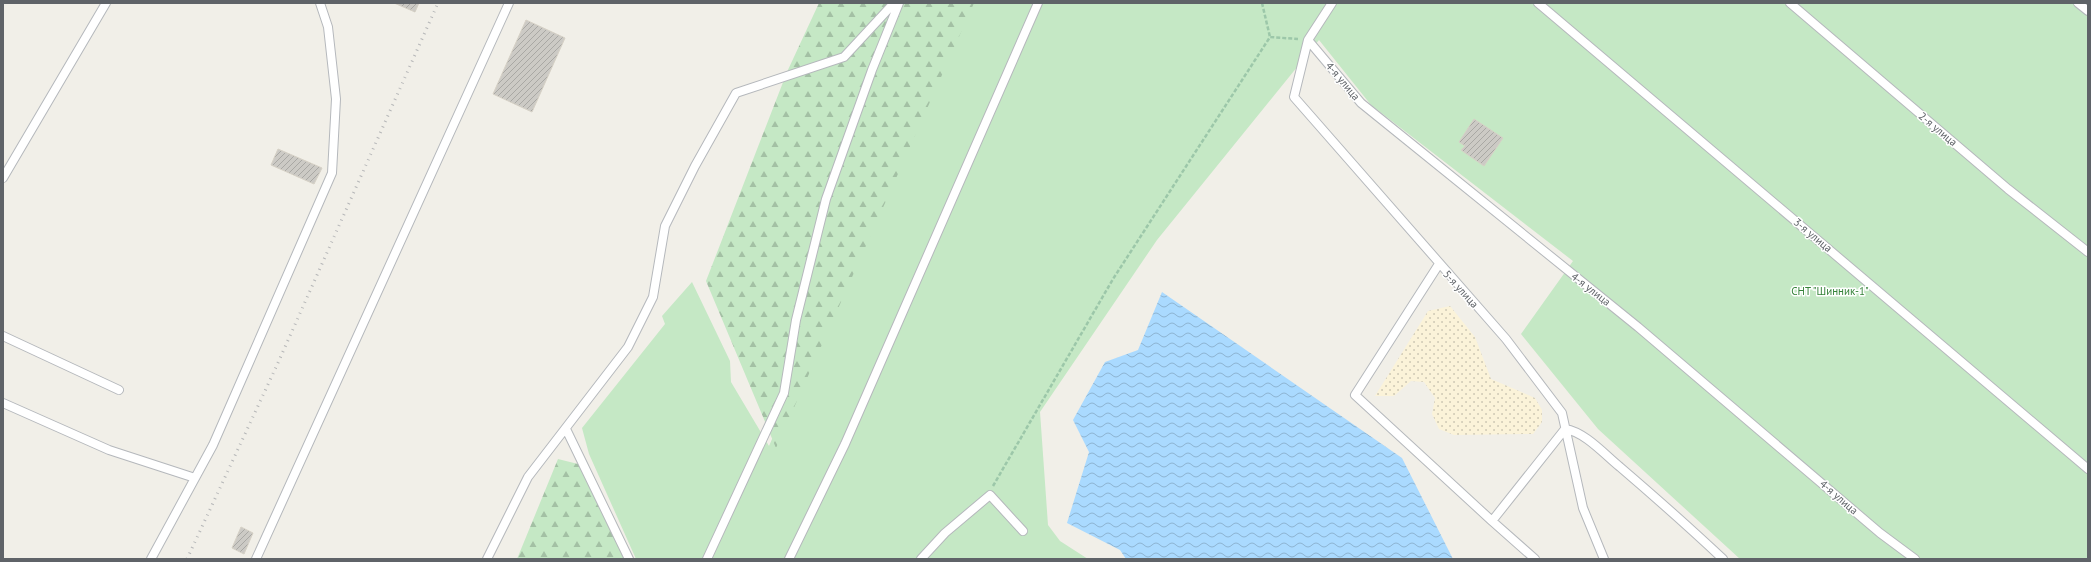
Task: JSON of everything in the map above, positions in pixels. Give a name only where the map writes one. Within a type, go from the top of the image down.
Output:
[{"type":"lane","points":[[3,178],[106,3]]},
{"type":"lane","points":[[150,559],[217,438],[332,173],[336,99],[328,27],[320,3]]},
{"type":"lane","points":[[256,559],[509,3]]},
{"type":"lane","points":[[487,559],[528,477],[628,347],[653,297],[666,226],[695,166],[736,93],[844,57],[894,3]]},
{"type":"lane","points":[[707,559],[784,393],[796,320],[826,199],[872,70],[899,3]]},
{"type":"lane","points":[[790,559],[845,444],[1038,3]]},
{"type":"lane","points":[[1308,40],[1332,3]]},
{"type":"lane","name":"3-я улица","points":[[1538,3],[2088,469]]},
{"type":"lane","name":"2-я улица","points":[[1790,3],[2008,189],[2088,252]]},
{"type":"lane","points":[[2078,3],[2088,11]]},
{"type":"lane","name":"5-я улица","points":[[1308,40],[1294,97],[1506,339],[1562,413],[1582,508],[1604,559]]},
{"type":"lane","name":"4-я улица","points":[[1308,40],[1361,102],[1638,327],[1880,533],[1915,559]]},
{"type":"lane","points":[[1439,264],[1355,395],[1535,559]]},
{"type":"lane","points":[[3,336],[119,390]]},
{"type":"lane","points":[[3,403],[109,450],[195,478]]},
{"type":"lane","points":[[566,429],[629,559]]},
{"type":"lane","points":[[1492,521],[1565,429],[1573,430],[1596,446],[1679,517],[1723,559]]},
{"type":"lane","points":[[921,559],[945,533],[990,495],[1023,531]]},
{"type":"path","points":[[984,500],[1008,464],[1043,397],[1113,279],[1270,37],[1262,3]]},
{"type":"path","points":[[1270,37],[1308,40]]},
{"type":"green space","points":[[819,3],[974,3],[776,448],[706,281],[787,72]]},
{"type":"green space","name":"СНТ \"Шинник-1\"","points":[[962,3],[2088,3],[2088,559],[1740,559],[1598,429],[1521,334],[1573,261],[1371,105],[1319,40],[1157,240],[1040,412],[1048,525],[1060,541],[1088,559],[636,559],[589,454],[582,428],[665,324],[662,316],[692,282],[730,361],[731,382],[769,446]]},
{"type":"green space","points":[[558,459],[586,466],[626,559],[517,559]]},
{"type":"sand","points":[[1450,306],[1475,337],[1491,379],[1535,398],[1542,410],[1542,422],[1533,434],[1454,435],[1439,429],[1432,414],[1435,398],[1424,382],[1411,381],[1394,396],[1375,396],[1428,311]]},
{"type":"water","points":[[1162,292],[1402,458],[1453,559],[1126,559],[1120,550],[1067,523],[1089,452],[1073,420],[1105,362],[1138,350]]},
{"type":"building","points":[[394,3],[419,3],[415,12]]},
{"type":"building","points":[[526,20],[565,38],[532,112],[493,94]]},
{"type":"building","points":[[1474,119],[1503,138],[1484,166],[1461,150],[1465,146],[1459,142]]},
{"type":"building","points":[[278,149],[322,168],[314,184],[271,165]]},
{"type":"building","points":[[241,527],[253,533],[244,554],[232,548]]},
{"type":"railway","points":[[187,559],[277,365],[438,3]]}]
